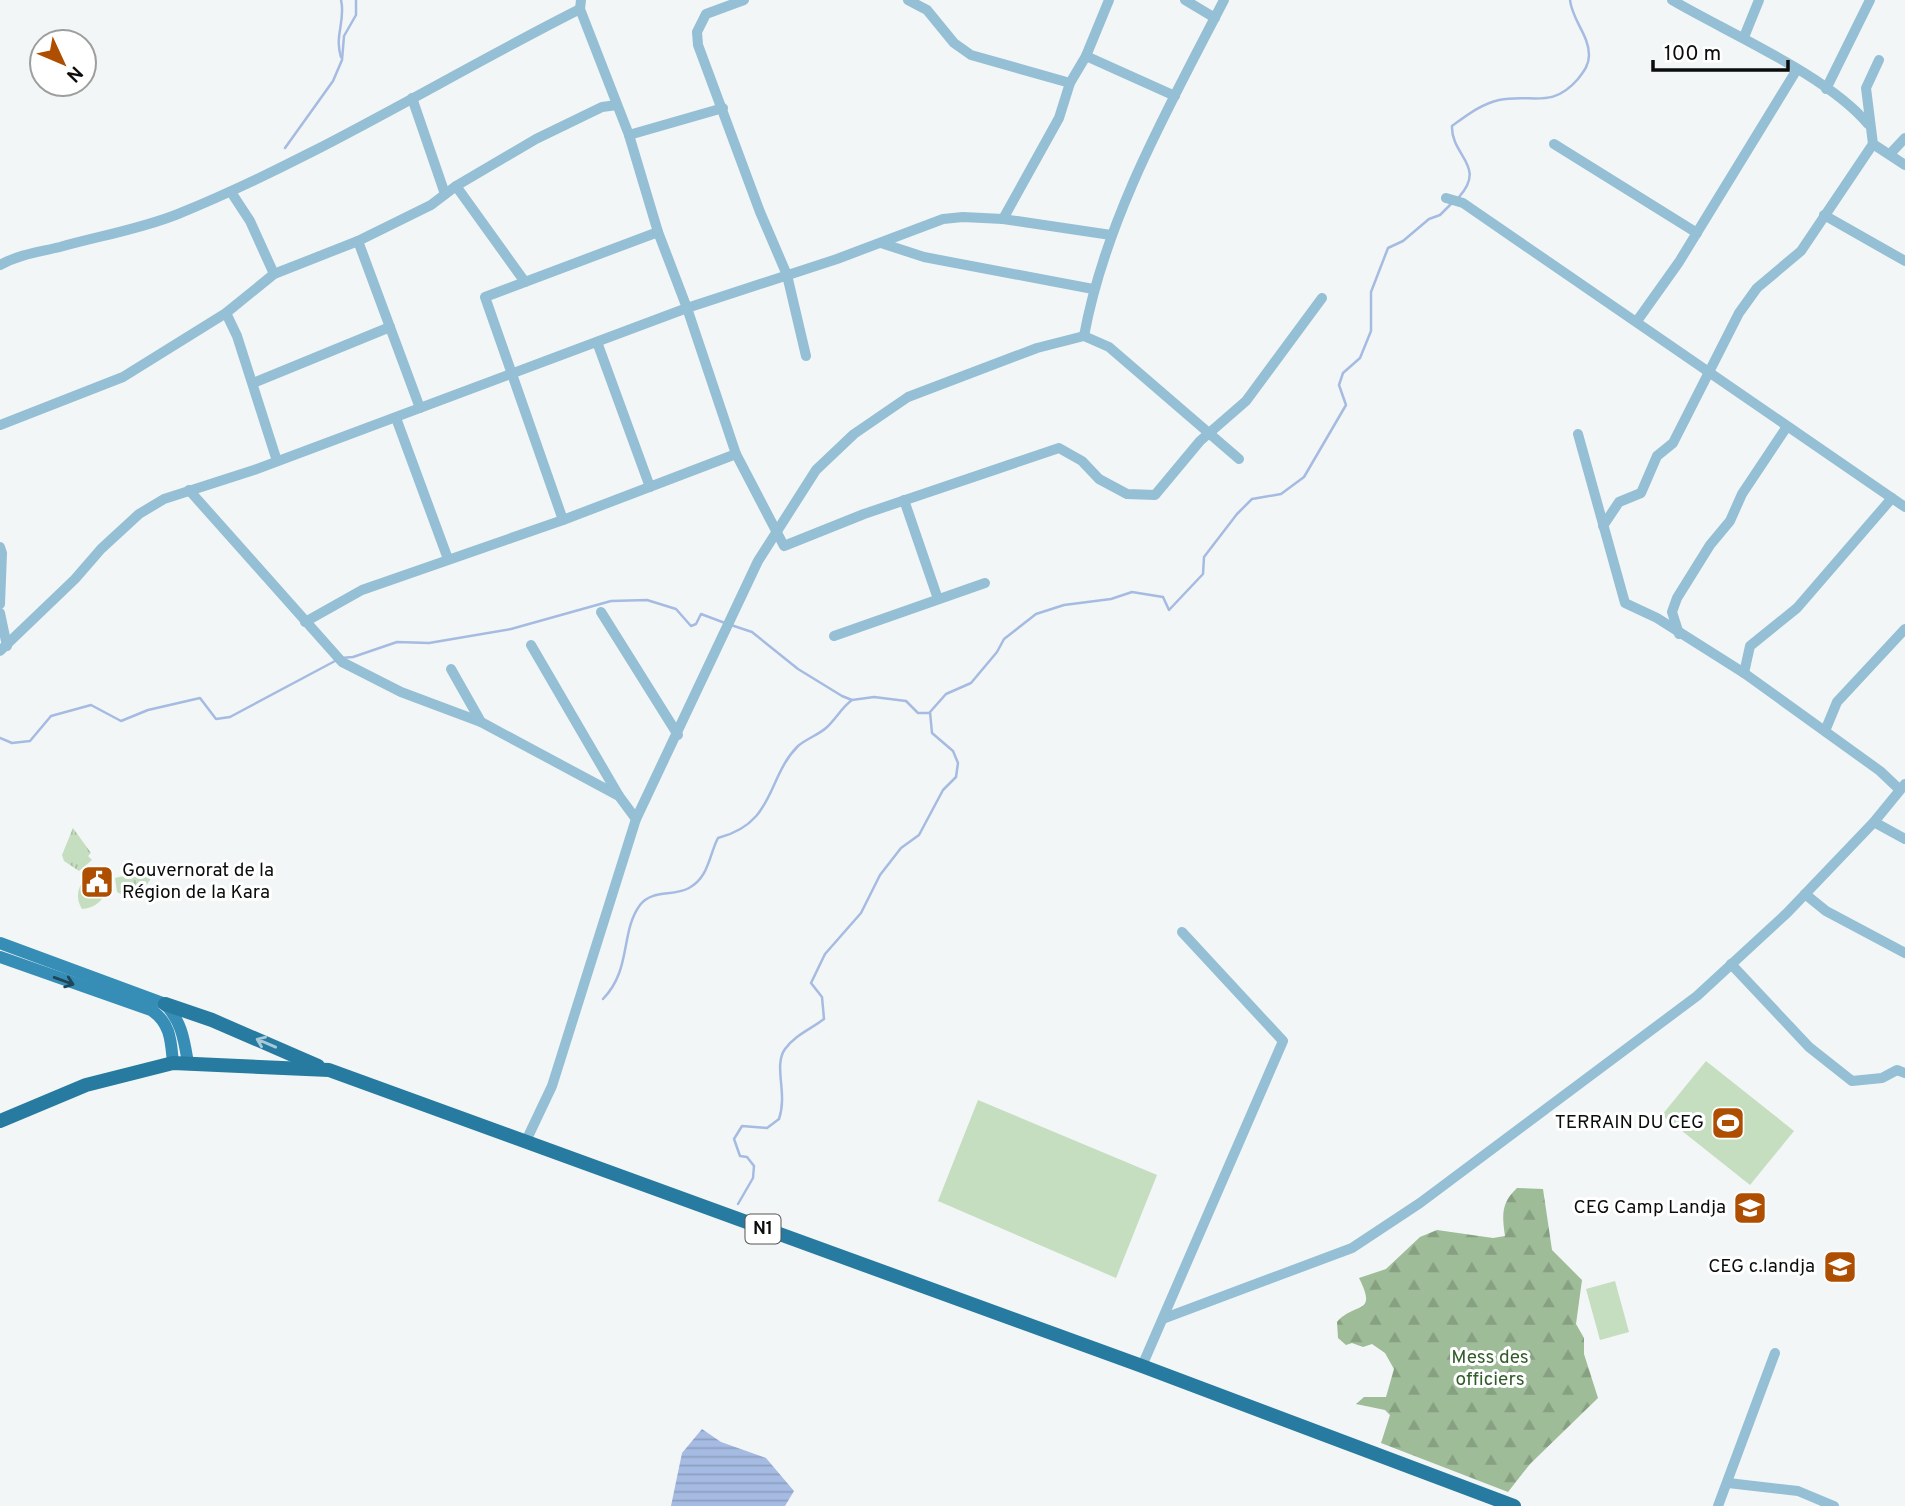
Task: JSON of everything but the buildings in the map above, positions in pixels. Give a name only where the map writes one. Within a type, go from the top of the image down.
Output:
[{"type":"highway","points":[[165,1004],[212,1020],[329,1070]]},
{"type":"highway","name":"N1","points":[[0,1121],[86,1085],[180,1063],[329,1070],[1142,1366],[1514,1506]]},
{"type":"main road","points":[[0,943],[165,1004],[183,1031],[180,1063]]},
{"type":"main road","points":[[0,957],[159,1015],[180,1063]]},
{"type":"main road","points":[[42,973],[48,960]]},
{"type":"street","points":[[744,0],[706,14],[696,32],[698,45],[760,212],[788,275],[806,356]]},
{"type":"street","points":[[908,0],[927,10],[954,44],[971,55],[1070,83]]},
{"type":"street","points":[[1003,219],[1059,118],[1070,83],[1086,56],[1109,0]]},
{"type":"street","points":[[1185,0],[1215,18]]},
{"type":"street","points":[[1084,336],[1093,289],[1111,234],[1175,96],[1224,0]]},
{"type":"street","points":[[1672,0],[1724,30],[1744,37],[1826,89],[1868,124]]},
{"type":"street","points":[[1744,37],[1759,0]]},
{"type":"street","points":[[1826,89],[1870,0]]},
{"type":"street","points":[[0,265],[25,253],[174,216],[231,192],[326,148],[581,4],[629,135],[657,232],[687,308],[736,454],[784,546],[904,500],[1059,448],[1082,461],[1099,479],[1127,494],[1154,495],[1208,433],[1246,401],[1322,298]]},
{"type":"street","points":[[1086,56],[1175,96]]},
{"type":"street","points":[[1879,60],[1866,88],[1868,124],[1873,144],[1905,165]]},
{"type":"street","points":[[1637,321],[1697,233],[1796,71]]},
{"type":"street","points":[[412,98],[445,194]]},
{"type":"street","points":[[0,425],[123,377],[226,313],[274,274],[358,241],[430,205],[456,186],[573,120],[602,107],[617,105]]},
{"type":"street","points":[[629,135],[723,108]]},
{"type":"street","points":[[1890,154],[1905,138]]},
{"type":"street","points":[[1555,144],[1697,233]]},
{"type":"street","points":[[1603,526],[1619,502],[1641,493],[1657,456],[1673,443],[1739,313],[1757,288],[1801,251],[1873,144]]},
{"type":"street","points":[[456,186],[525,282]]},
{"type":"street","points":[[231,192],[250,221],[274,274]]},
{"type":"street","points":[[1446,198],[1463,203],[1637,321],[1786,428],[1905,507]]},
{"type":"street","points":[[1824,215],[1905,261]]},
{"type":"street","points":[[3,649],[139,514],[164,499],[188,490],[277,461],[687,308],[881,243],[943,219],[962,216],[1003,219],[1111,234]]},
{"type":"street","points":[[564,520],[485,297],[657,232]]},
{"type":"street","points":[[358,241],[420,408]]},
{"type":"street","points":[[881,243],[924,257],[1093,289]]},
{"type":"street","points":[[226,313],[253,383],[277,461]]},
{"type":"street","points":[[253,383],[390,327]]},
{"type":"street","points":[[525,1143],[552,1086],[636,819],[758,561],[816,470],[854,434],[908,397],[1012,358],[1084,336],[1109,347],[1239,459]]},
{"type":"street","points":[[597,342],[650,487]]},
{"type":"street","points":[[396,418],[448,559]]},
{"type":"street","points":[[1679,635],[1672,612],[1677,598],[1710,545],[1730,521],[1742,494],[1786,428]]},
{"type":"street","points":[[1165,1318],[1352,1248],[1431,1195],[1697,996],[1805,894],[1874,822],[1902,786],[1744,673],[1679,635],[1657,618],[1625,603],[1578,434]]},
{"type":"street","points":[[305,622],[362,590],[564,520],[736,454]]},
{"type":"street","points":[[188,490],[339,659],[401,692],[481,722],[619,796]]},
{"type":"street","points":[[1744,673],[1750,646],[1797,608],[1892,498]]},
{"type":"street","points":[[904,500],[938,599]]},
{"type":"street","points":[[0,547],[0,604]]},
{"type":"street","points":[[834,636],[985,583]]},
{"type":"street","points":[[601,612],[678,735]]},
{"type":"street","points":[[0,613],[3,649]]},
{"type":"street","points":[[1825,731],[1837,702],[1905,629]]},
{"type":"street","points":[[530,645],[619,796],[636,819]]},
{"type":"street","points":[[451,669],[481,722]]},
{"type":"street","points":[[1874,822],[1905,839]]},
{"type":"street","points":[[1805,894],[1826,911],[1905,953]]},
{"type":"street","points":[[1142,1366],[1283,1041],[1182,932]]},
{"type":"street","points":[[1731,964],[1809,1047],[1852,1081],[1866,1082],[1882,1078],[1897,1069],[1905,1073]]},
{"type":"street","points":[[1718,1506],[1775,1353]]},
{"type":"street","points":[[1728,1483],[1798,1491],[1835,1506]]},
{"type":"green space","points":[[73,828],[91,853],[88,856],[92,860],[79,871],[64,861],[62,855]]},
{"type":"green space","points":[[97,870],[104,870],[107,890],[95,905],[82,909],[78,891],[83,881]]},
{"type":"green space","points":[[145,871],[146,874],[153,875],[138,899],[132,900],[117,892],[115,878]]},
{"type":"green space","name":"TERRAIN DU CEG","points":[[1706,1061],[1794,1131],[1750,1185],[1662,1115]]},
{"type":"green space","points":[[978,1100],[1157,1175],[1116,1278],[938,1201]]},
{"type":"green space","name":"Mess des officiers","points":[[1517,1188],[1543,1189],[1552,1250],[1582,1280],[1576,1324],[1584,1338],[1584,1354],[1598,1398],[1530,1464],[1508,1492],[1381,1443],[1390,1415],[1385,1410],[1356,1404],[1364,1397],[1386,1397],[1394,1369],[1385,1353],[1372,1344],[1363,1347],[1352,1343],[1346,1345],[1338,1338],[1337,1322],[1365,1303],[1366,1298],[1359,1278],[1386,1269],[1420,1237],[1437,1230],[1493,1238],[1505,1236],[1504,1210],[1508,1199]]},
{"type":"green space","points":[[1615,1281],[1629,1332],[1600,1340],[1586,1289]]},
{"type":"water","points":[[702,1429],[721,1442],[766,1458],[794,1491],[785,1506],[671,1506],[682,1453]]},
{"type":"waterway","points":[[341,0],[341,57]]},
{"type":"waterway","points":[[285,148],[333,81],[342,60],[344,36],[356,15],[356,0]]},
{"type":"waterway","points":[[1459,197],[1470,177],[1466,161],[1453,136],[1452,126],[1492,102],[1559,94],[1568,89],[1586,68],[1588,48],[1570,0]]},
{"type":"waterway","points":[[738,1204],[753,1178],[754,1166],[747,1157],[740,1156],[734,1139],[742,1126],[767,1128],[779,1119],[782,1099],[780,1063],[785,1049],[793,1040],[824,1019],[822,997],[811,983],[825,954],[861,913],[880,875],[901,848],[919,835],[943,790],[956,777],[958,763],[953,751],[932,733],[930,712],[946,694],[971,683],[997,652],[1004,639],[1036,614],[1064,605],[1111,599],[1132,592],[1163,597],[1169,610],[1203,574],[1204,557],[1252,499],[1281,494],[1304,477],[1346,405],[1339,385],[1343,373],[1360,358],[1371,331],[1371,292],[1388,248],[1403,241],[1451,204]]},
{"type":"waterway","points":[[341,658],[353,657],[397,642],[429,643],[511,629],[611,601],[647,600],[676,609],[691,626],[696,624],[701,614],[725,623]]},
{"type":"waterway","points":[[731,625],[752,632],[798,669],[842,696],[852,700],[874,697],[906,701],[918,713],[929,713]]},
{"type":"waterway","points":[[0,738],[12,743],[30,741],[51,716],[91,705],[121,721],[148,710],[200,698],[216,719],[230,717],[335,661]]},
{"type":"waterway","points":[[603,999],[618,975],[630,927],[640,905],[650,897],[683,891],[696,883],[705,872],[718,838],[737,831],[750,822],[760,811],[780,772],[798,746],[826,728],[852,700]]},
{"type":"place","name":"Gouvernorat de la Région de la Kara","points":[[97,882]]},
{"type":"place","name":"TERRAIN DU CEG","points":[[1728,1123]]},
{"type":"place","name":"CEG Camp Landja","points":[[1750,1208]]},
{"type":"place","name":"CEG c.landja","points":[[1840,1267]]}]
